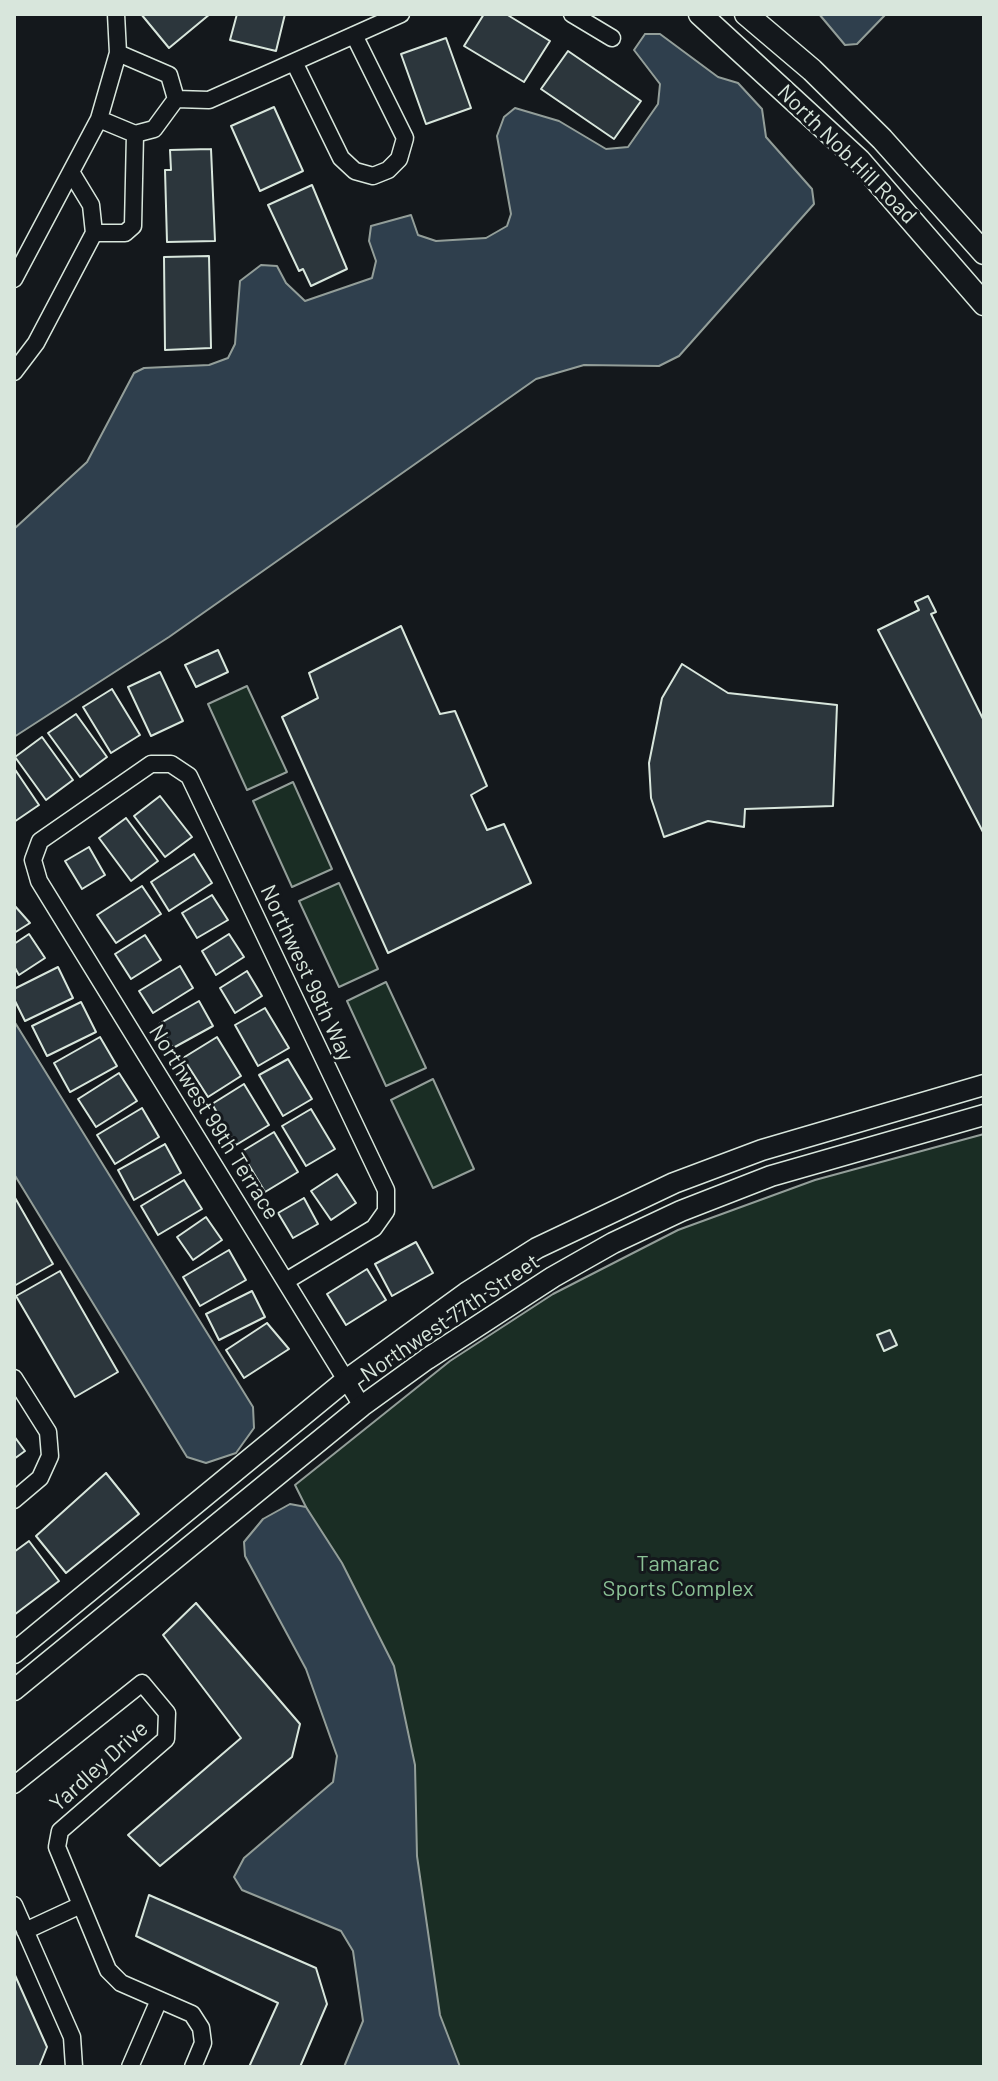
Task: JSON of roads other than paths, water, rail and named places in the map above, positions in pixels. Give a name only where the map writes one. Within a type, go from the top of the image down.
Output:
[{"type":"main road","name":"North Nob Hill Road","points":[[700,14],[859,160],[984,304]]},
{"type":"main road","name":"North Nob Hill Road","points":[[746,14],[812,70],[882,139],[984,253]]},
{"type":"street","points":[[14,279],[99,119],[118,53],[116,14]]},
{"type":"street","points":[[176,99],[209,100],[401,14]]},
{"type":"street","points":[[572,14],[612,38]]},
{"type":"street","points":[[294,62],[341,158],[355,171],[373,176],[388,170],[399,159],[405,138],[354,35]]},
{"type":"street","points":[[118,53],[169,75],[176,99]]},
{"type":"street","points":[[99,119],[135,134],[154,129],[176,99]]},
{"type":"street","points":[[94,233],[125,233],[133,226],[135,134]]},
{"type":"street","points":[[14,372],[36,343],[94,233],[91,205],[71,172]]},
{"type":"street","name":"Northwest 99th Way","points":[[33,860],[40,841],[151,764],[171,764],[189,776],[386,1190],[386,1211],[374,1228],[286,1281]]},
{"type":"street","name":"Northwest 99th Terrace","points":[[33,860],[39,881],[362,1406]]},
{"type":"street","name":"Northwest 77th Street","points":[[14,1653],[346,1380],[466,1293],[537,1248],[599,1216],[762,1150],[984,1085]]},
{"type":"street","name":"Northwest 77th Street","points":[[14,1690],[362,1406],[449,1343],[553,1277],[667,1217],[771,1176],[984,1115]]},
{"type":"street","points":[[14,1378],[48,1432],[50,1456],[40,1478],[14,1500]]},
{"type":"street","name":"Yardley Drive","points":[[14,1785],[142,1683],[167,1713],[166,1739],[60,1831],[57,1847],[108,1970],[121,1983],[192,2014],[201,2028],[203,2043],[193,2067]]},
{"type":"street","points":[[14,1905],[72,2037],[74,2067]]},
{"type":"street","points":[[25,1931],[81,1905]]},
{"type":"street","points":[[130,2067],[159,2000]]},
{"type":"water","points":[[819,14],[886,14],[857,44],[845,45]]},
{"type":"water","points":[[645,34],[660,34],[718,77],[738,83],[762,109],[766,137],[812,189],[814,204],[679,356],[659,366],[584,365],[536,379],[169,637],[14,737],[14,529],[87,462],[134,373],[144,368],[209,365],[228,358],[235,344],[240,281],[261,265],[277,266],[286,283],[305,301],[372,278],[376,261],[369,241],[371,226],[411,215],[418,235],[436,241],[486,238],[507,226],[511,214],[497,136],[504,117],[515,108],[559,121],[606,149],[628,147],[658,104],[660,84],[634,50]]},
{"type":"water","points":[[14,1021],[253,1407],[254,1428],[236,1453],[206,1463],[187,1457],[14,1174]]},
{"type":"water","points":[[290,1504],[306,1507],[342,1563],[394,1666],[415,1765],[417,1856],[440,2015],[460,2067],[344,2067],[363,2021],[353,1951],[341,1931],[242,1890],[234,1877],[244,1858],[333,1782],[337,1756],[306,1669],[245,1556],[244,1542],[263,1519]]},
{"type":"park label","name":"Tamarac Sports Complex","points":[[678,1576]]}]
